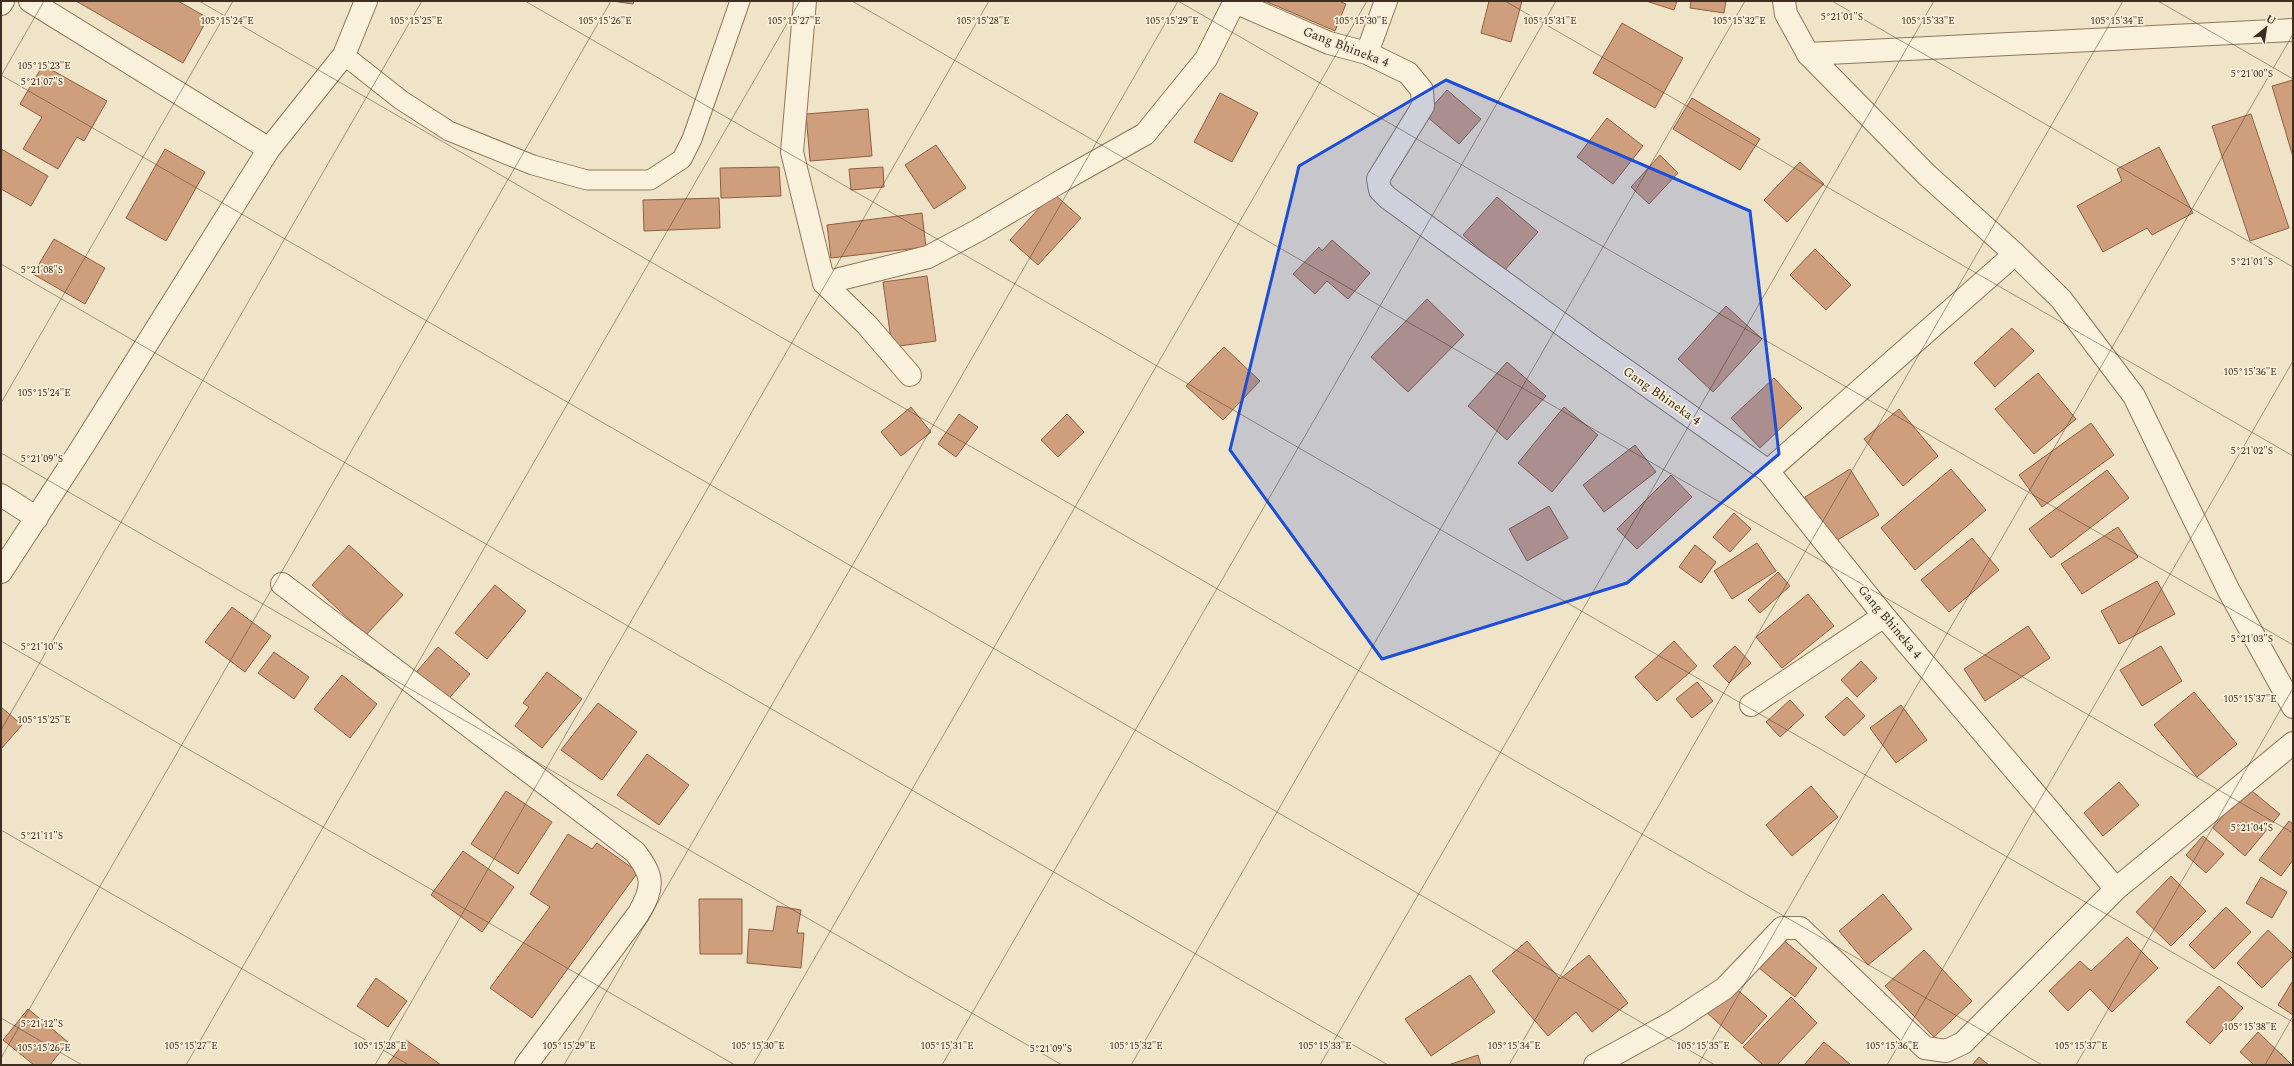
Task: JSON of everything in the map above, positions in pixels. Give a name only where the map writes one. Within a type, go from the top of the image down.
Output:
[{"type":"street","points":[[30,1],[269,149]]},
{"type":"street","points":[[1,572],[37,518],[269,149],[344,55],[366,1]]},
{"type":"street","points":[[805,1],[792,152],[824,283],[867,325],[910,375]]},
{"type":"street","points":[[824,283],[928,258],[977,232],[1145,134],[1206,59],[1235,1]]},
{"type":"street","name":"Gang Bhineka 4","points":[[1235,1],[1329,43],[1367,53],[1408,72],[1422,90],[1423,106],[1378,179],[1380,190],[1388,198],[1590,346],[1768,471],[1884,616],[2116,889]]},
{"type":"street","points":[[1367,53],[1386,1]]},
{"type":"street","points":[[1784,1],[1786,14],[1808,54],[1927,176],[2015,254],[2061,299],[2134,396],[2229,591],[2293,707]]},
{"type":"street","points":[[1808,54],[2293,30]]},
{"type":"street","points":[[1768,471],[2015,254]]},
{"type":"street","points":[[1,495],[37,518]]},
{"type":"street","points":[[282,584],[635,852],[646,866],[651,880],[648,897],[639,913],[526,1065]]},
{"type":"street","points":[[1752,705],[1884,616]]},
{"type":"street","points":[[1595,1065],[1675,1021],[1725,988],[1782,928],[1790,926],[1800,928],[1925,1048],[1946,1051],[1963,1043],[2116,889],[2293,743]]},
{"type":"lane","points":[[344,55],[401,100],[449,131],[533,165],[587,180],[650,180],[682,159],[692,139],[740,1]]},
{"type":"highlighted area","points":[[1446,80],[1750,211],[1779,454],[1627,583],[1382,659],[1230,450],[1299,166]]},
{"type":"building","points":[[76,1],[178,1],[208,18],[183,63]]},
{"type":"building","points":[[612,1],[634,1],[633,4]]},
{"type":"building","points":[[1265,1],[1339,1],[1346,4],[1335,31]]},
{"type":"building","points":[[1489,1],[1522,1],[1511,42],[1481,33]]},
{"type":"building","points":[[1646,1],[1677,1],[1674,10]]},
{"type":"building","points":[[1691,1],[1726,1],[1724,13],[1690,8]]},
{"type":"building","points":[[1622,23],[1683,58],[1655,108],[1593,73]]},
{"type":"building","points":[[43,65],[107,101],[84,141],[77,137],[58,169],[23,149],[42,117],[20,104]]},
{"type":"building","points":[[2293,80],[2293,157],[2272,86]]},
{"type":"building","points":[[1447,90],[1481,119],[1459,144],[1425,115]]},
{"type":"building","points":[[1220,93],[1258,113],[1232,162],[1194,142]]},
{"type":"building","points":[[1692,98],[1760,139],[1740,170],[1673,129]]},
{"type":"building","points":[[868,109],[872,156],[810,161],[806,114]]},
{"type":"building","points":[[2251,114],[2289,228],[2250,241],[2212,126]]},
{"type":"building","points":[[1607,118],[1643,146],[1613,184],[1577,157]]},
{"type":"building","points":[[936,145],[966,188],[934,209],[905,165]]},
{"type":"building","points":[[2159,147],[2193,213],[2152,235],[2147,228],[2103,252],[2077,206],[2122,181],[2117,169]]},
{"type":"building","points":[[1,149],[48,176],[31,206],[1,189]]},
{"type":"building","points":[[165,149],[205,172],[166,241],[126,218]]},
{"type":"building","points":[[1660,155],[1678,173],[1649,204],[1631,187]]},
{"type":"building","points":[[1800,162],[1824,184],[1787,222],[1764,200]]},
{"type":"building","points":[[779,167],[781,196],[721,198],[720,168]]},
{"type":"building","points":[[883,167],[884,187],[851,190],[849,169]]},
{"type":"building","points":[[1053,193],[1081,218],[1038,265],[1010,240]]},
{"type":"building","points":[[1497,197],[1538,232],[1504,271],[1463,235]]},
{"type":"building","points":[[719,198],[720,228],[644,231],[643,200]]},
{"type":"building","points":[[922,213],[926,247],[831,258],[827,225]]},
{"type":"building","points":[[54,239],[105,268],[85,304],[33,274]]},
{"type":"building","points":[[1332,240],[1370,273],[1348,299],[1327,281],[1315,294],[1293,274],[1319,247],[1322,251]]},
{"type":"building","points":[[1815,249],[1851,285],[1826,310],[1790,275]]},
{"type":"building","points":[[927,276],[936,341],[892,347],[883,282]]},
{"type":"building","points":[[1427,299],[1464,335],[1408,392],[1371,357]]},
{"type":"building","points":[[1726,306],[1762,339],[1713,392],[1678,359]]},
{"type":"building","points":[[2012,328],[2034,351],[1995,387],[1974,363]]},
{"type":"building","points":[[1224,347],[1260,381],[1223,420],[1186,386]]},
{"type":"building","points":[[1507,362],[1546,396],[1507,440],[1468,406]]},
{"type":"building","points":[[2038,373],[2076,419],[2034,454],[1995,409]]},
{"type":"building","points":[[1774,378],[1802,408],[1760,448],[1731,418]]},
{"type":"building","points":[[911,407],[931,432],[901,456],[881,432]]},
{"type":"building","points":[[1564,407],[1598,435],[1552,492],[1518,463]]},
{"type":"building","points":[[1899,409],[1938,456],[1903,486],[1864,439]]},
{"type":"building","points":[[959,414],[978,427],[956,457],[938,444]]},
{"type":"building","points":[[1067,414],[1084,432],[1058,457],[1041,440]]},
{"type":"building","points":[[2091,423],[2114,455],[2042,507],[2019,475]]},
{"type":"building","points":[[1635,445],[1656,472],[1604,512],[1583,485]]},
{"type":"building","points":[[1850,469],[1879,515],[1834,542],[1805,497]]},
{"type":"building","points":[[1951,469],[1986,510],[1915,570],[1881,528]]},
{"type":"building","points":[[2107,470],[2129,498],[2051,558],[2029,529]]},
{"type":"building","points":[[1671,475],[1692,497],[1637,549],[1617,529]]},
{"type":"building","points":[[1549,506],[1568,538],[1527,561],[1509,529]]},
{"type":"building","points":[[1734,513],[1751,529],[1730,552],[1713,537]]},
{"type":"building","points":[[2118,527],[2138,557],[2082,594],[2061,564]]},
{"type":"building","points":[[1972,538],[1999,570],[1949,612],[1921,580]]},
{"type":"building","points":[[1757,543],[1776,571],[1732,599],[1714,571]]},
{"type":"building","points":[[349,545],[403,595],[366,635],[312,585]]},
{"type":"building","points":[[1695,545],[1716,562],[1701,583],[1679,567]]},
{"type":"building","points":[[1778,572],[1790,586],[1760,613],[1748,600]]},
{"type":"building","points":[[2157,581],[2175,614],[2119,644],[2101,611]]},
{"type":"building","points":[[495,585],[526,611],[487,659],[455,633]]},
{"type":"building","points":[[1808,594],[1834,626],[1782,668],[1756,637]]},
{"type":"building","points":[[232,607],[271,636],[245,672],[205,642]]},
{"type":"building","points":[[2028,626],[2050,658],[1985,701],[1964,669]]},
{"type":"building","points":[[1674,641],[1697,666],[1657,701],[1635,677]]},
{"type":"building","points":[[1735,646],[1751,663],[1729,683],[1713,666]]},
{"type":"building","points":[[2161,646],[2182,681],[2142,706],[2120,670]]},
{"type":"building","points":[[438,647],[470,674],[445,703],[413,676]]},
{"type":"building","points":[[274,652],[309,677],[294,699],[258,673]]},
{"type":"building","points":[[1861,661],[1877,678],[1857,697],[1841,680]]},
{"type":"building","points":[[547,672],[582,699],[542,748],[515,726],[529,707],[523,703]]},
{"type":"building","points":[[342,675],[377,704],[350,738],[314,709]]},
{"type":"building","points":[[1697,682],[1713,701],[1692,718],[1676,699]]},
{"type":"building","points":[[2194,692],[2237,744],[2197,777],[2154,725]]},
{"type":"building","points":[[1847,697],[1865,716],[1844,736],[1825,717]]},
{"type":"building","points":[[1790,700],[1804,715],[1780,737],[1766,722]]},
{"type":"building","points":[[598,703],[637,732],[602,780],[561,750]]},
{"type":"building","points":[[1901,705],[1927,740],[1896,763],[1870,728]]},
{"type":"building","points":[[1,707],[22,725],[1,749]]},
{"type":"building","points":[[647,754],[689,785],[659,825],[617,795]]},
{"type":"building","points":[[2119,782],[2139,805],[2103,836],[2084,813]]},
{"type":"building","points":[[1811,786],[1838,817],[1792,856],[1766,825]]},
{"type":"building","points":[[2247,787],[2280,814],[2245,856],[2213,828]]},
{"type":"building","points":[[506,791],[552,822],[518,874],[471,844]]},
{"type":"building","points":[[2289,821],[2293,824],[2293,860],[2281,876],[2259,860]]},
{"type":"building","points":[[568,834],[592,849],[597,843],[638,872],[532,1018],[490,988],[550,907],[530,894]]},
{"type":"building","points":[[2203,836],[2224,854],[2206,873],[2186,855]]},
{"type":"building","points":[[463,851],[514,887],[482,932],[431,895]]},
{"type":"building","points":[[2171,876],[2206,911],[2171,946],[2136,912]]},
{"type":"building","points":[[2261,877],[2287,892],[2272,918],[2246,903]]},
{"type":"building","points":[[1883,894],[1912,929],[1868,965],[1839,931]]},
{"type":"building","points":[[699,899],[742,899],[742,954],[700,954]]},
{"type":"building","points":[[777,906],[801,910],[797,933],[804,933],[801,968],[747,963],[749,929],[773,931]]},
{"type":"building","points":[[2226,907],[2251,932],[2214,969],[2189,945]]},
{"type":"building","points":[[2268,930],[2293,954],[2293,956],[2262,988],[2237,963]]},
{"type":"building","points":[[2127,937],[2158,968],[2112,1012],[2090,989],[2068,1011],[2049,991],[2080,961],[2091,971]]},
{"type":"building","points":[[1782,939],[1817,968],[1795,997],[1759,968]]},
{"type":"building","points":[[1527,941],[1560,979],[1589,955],[1628,1003],[1592,1032],[1576,1012],[1548,1036],[1492,971]]},
{"type":"building","points":[[1924,950],[1972,1001],[1934,1037],[1885,986]]},
{"type":"building","points":[[1470,975],[1495,1012],[1431,1056],[1405,1019]]},
{"type":"building","points":[[376,978],[407,1001],[388,1027],[357,1006]]},
{"type":"building","points":[[2293,982],[2293,1015],[2278,1005]]},
{"type":"building","points":[[1731,984],[1767,1016],[1742,1044],[1706,1012]]},
{"type":"building","points":[[2219,986],[2243,1008],[2210,1044],[2186,1022]]},
{"type":"building","points":[[1791,997],[1817,1023],[1777,1065],[1763,1065],[1743,1047]]},
{"type":"building","points":[[28,1009],[68,1042],[50,1065],[34,1065],[3,1040]]},
{"type":"building","points":[[2258,1032],[2292,1065],[2254,1065],[2240,1052]]},
{"type":"building","points":[[406,1040],[441,1065],[387,1065]]},
{"type":"building","points":[[1824,1042],[1851,1065],[1804,1065]]},
{"type":"building","points":[[1478,1055],[1481,1065],[1448,1065]]},
{"type":"building","points":[[1979,1057],[1989,1065],[1972,1065]]}]
